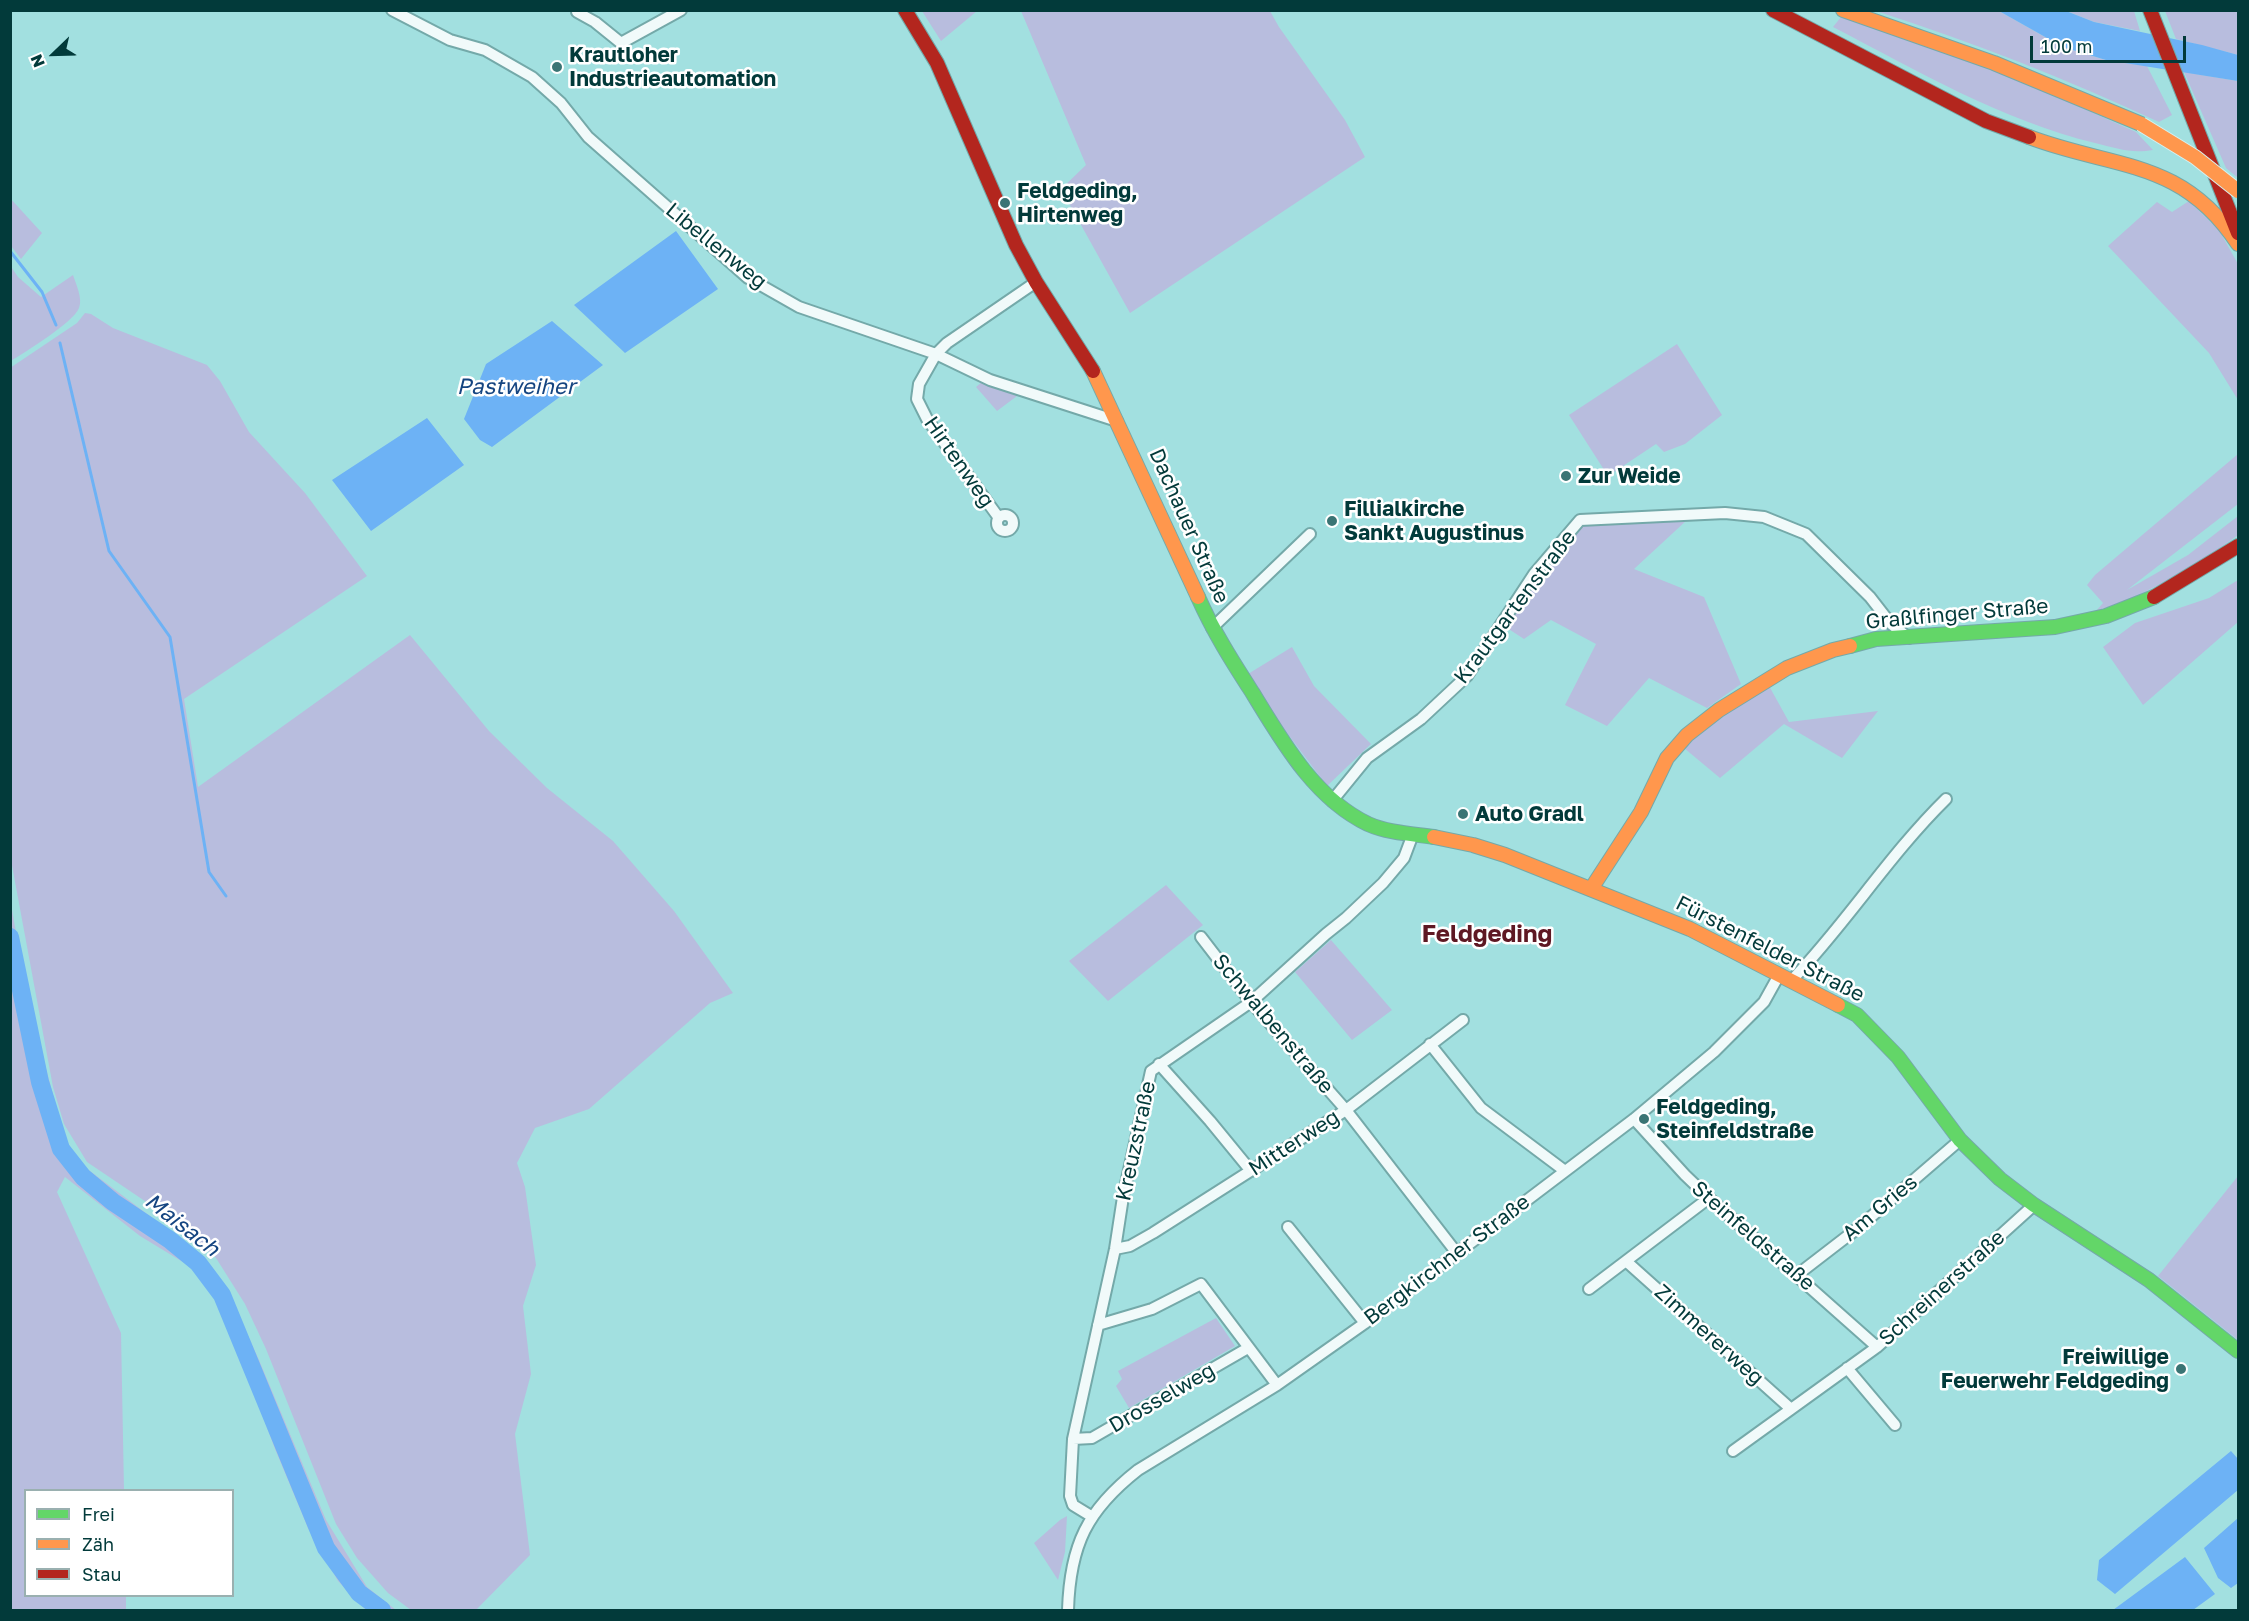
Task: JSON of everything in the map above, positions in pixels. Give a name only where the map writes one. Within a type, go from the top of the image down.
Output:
[{"type":"main road","name":"Dachauer Straße","points":[[905,10],[937,63],[1016,245],[1036,282],[1089,363],[1212,628],[1279,736],[1311,779],[1332,801],[1365,823],[1381,829],[1473,845],[1591,889]]},
{"type":"main road","points":[[1773,10],[1986,121],[2039,141],[2126,163],[2151,172],[2194,194],[2225,224],[2238,244]]},
{"type":"main road","points":[[1843,10],[2008,67],[2141,124],[2195,157],[2238,191]]},
{"type":"main road","points":[[2150,10],[2238,232]]},
{"type":"main road","name":"Graßlfinger Straße","points":[[1591,889],[1641,812],[1667,758],[1687,735],[1719,710],[1787,668],[1833,650],[1876,639],[2055,627],[2106,616],[2156,596],[2238,546]]},
{"type":"main road","name":"Fürstenfelder Straße","points":[[1591,889],[1690,929],[1857,1015],[1898,1056],[1960,1140],[2000,1179],[2034,1205],[2149,1280],[2238,1351]]},
{"type":"street","name":"Libellenweg","points":[[392,10],[450,40],[485,50],[532,77],[561,103],[588,137],[748,278],[799,307],[936,354],[990,380],[1117,421]]},
{"type":"street","points":[[577,12],[595,22],[621,43],[681,10]]},
{"type":"street","name":"Hirtenweg","points":[[999,518],[927,419],[917,399],[919,384],[936,354],[947,343],[1036,282]]},
{"type":"street","name":"Krautgartenstraße","points":[[1332,801],[1367,758],[1421,719],[1467,676],[1534,574],[1580,520],[1725,513],[1764,517],[1806,534],[1870,597],[1891,624],[1909,638]]},
{"type":"street","points":[[1212,628],[1310,534]]},
{"type":"street","name":"Bergkirchner Straße","points":[[1068,1611],[1071,1573],[1077,1548],[1091,1516],[1106,1498],[1138,1470],[1277,1384],[1365,1323],[1634,1119],[1714,1052],[1785,978],[1822,949],[1920,825],[1946,799]]},
{"type":"street","name":"Kreuzstraße","points":[[1091,1516],[1072,1506],[1070,1496],[1073,1438],[1115,1250],[1123,1197],[1151,1071],[1251,1002],[1347,918],[1383,883],[1404,858],[1413,834]]},
{"type":"street","name":"Schwalbenstraße","points":[[1201,937],[1251,1002],[1346,1110],[1456,1252]]},
{"type":"street","name":"Mitterweg","points":[[1115,1250],[1130,1246],[1346,1110],[1463,1020]]},
{"type":"street","points":[[1430,1044],[1481,1108],[1565,1171]]},
{"type":"street","points":[[1159,1064],[1251,1171]]},
{"type":"street","name":"Steinfeldstraße","points":[[1634,1119],[1709,1198],[1877,1347]]},
{"type":"street","name":"Am Gries","points":[[1797,1275],[1858,1228],[1960,1140]]},
{"type":"street","points":[[1589,1289],[1709,1198]]},
{"type":"street","name":"Schreinerstraße","points":[[1733,1451],[1877,1347],[2034,1205]]},
{"type":"street","points":[[1288,1227],[1365,1323]]},
{"type":"street","name":"Zimmererweg","points":[[1627,1262],[1791,1409]]},
{"type":"street","points":[[1098,1326],[1152,1309],[1201,1284],[1277,1384]]},
{"type":"street","name":"Drosselweg","points":[[1073,1438],[1092,1438],[1248,1348]]},
{"type":"street","points":[[1847,1368],[1895,1425]]},
{"type":"shaded area","points":[[922,11],[977,11],[941,41]]},
{"type":"shaded area","points":[[1021,11],[1270,11],[1345,120],[1365,157],[1130,313],[1061,189],[1086,165]]},
{"type":"shaded area","points":[[1876,11],[1999,11],[2063,47],[2106,60],[2147,66],[2172,115],[2159,122],[2019,62]]},
{"type":"shaded area","points":[[2066,11],[2134,11],[2140,31],[2094,22]]},
{"type":"shaded area","points":[[2165,11],[2238,11],[2238,55],[2176,39]]},
{"type":"shaded area","points":[[1841,17],[2015,78],[2136,132],[2153,150],[2131,151],[2095,143],[2060,133],[1993,108],[1833,27]]},
{"type":"shaded area","points":[[2184,72],[2238,81],[2238,178],[2226,168]]},
{"type":"shaded area","points":[[10,198],[42,233],[21,259],[11,246]]},
{"type":"shaded area","points":[[2189,201],[2219,230],[2238,264],[2238,400],[2209,353],[2108,246],[2157,202],[2172,212]]},
{"type":"shaded area","points":[[10,265],[18,277],[41,297],[73,275],[80,300],[79,308],[68,321],[11,361]]},
{"type":"shaded area","points":[[85,313],[91,314],[113,328],[207,365],[220,381],[249,432],[305,493],[367,576],[184,699],[198,787],[410,635],[489,731],[547,788],[613,841],[674,911],[733,993],[710,1003],[589,1109],[535,1128],[517,1163],[525,1187],[536,1265],[523,1306],[531,1374],[515,1434],[530,1555],[476,1610],[411,1610],[388,1593],[357,1558],[336,1524],[266,1349],[245,1304],[216,1258],[170,1218],[87,1162],[64,1124],[53,1087],[11,860],[10,368],[77,323]]},
{"type":"shaded area","points":[[1677,344],[1722,415],[1685,444],[1664,452],[1656,444],[1608,476],[1569,415]]},
{"type":"shaded area","points":[[982,382],[1017,396],[997,411],[976,387]]},
{"type":"shaded area","points":[[2238,454],[2238,504],[2127,590],[2188,555],[2238,516],[2238,535],[2170,579],[2134,597],[2096,611],[2103,603],[2087,585],[2095,575]]},
{"type":"shaded area","points":[[1687,520],[1634,569],[1704,597],[1741,684],[1707,708],[1649,678],[1607,726],[1565,705],[1596,644],[1551,620],[1524,639],[1504,626],[1536,572],[1580,522]]},
{"type":"shaded area","points":[[2238,580],[2238,622],[2143,705],[2103,647],[2135,623],[2209,598]]},
{"type":"shaded area","points":[[1292,647],[1314,686],[1371,744],[1327,786],[1284,729],[1248,674]]},
{"type":"shaded area","points":[[1768,684],[1789,722],[1878,711],[1842,758],[1784,724],[1720,778],[1684,748],[1694,737]]},
{"type":"shaded area","points":[[1166,885],[1203,925],[1108,1001],[1069,961]]},
{"type":"shaded area","points":[[10,899],[30,1009],[65,1139],[82,1165],[187,1244],[225,1285],[326,1520],[367,1587],[396,1610],[366,1610],[338,1581],[308,1528],[275,1449],[222,1307],[196,1270],[140,1236],[65,1177],[57,1192],[121,1333],[124,1489],[24,1489],[24,1597],[126,1597],[126,1610],[11,1610]]},
{"type":"shaded area","points":[[1331,940],[1392,1010],[1352,1040],[1295,972]]},
{"type":"shaded area","points":[[2238,1176],[2238,1340],[2158,1276]]},
{"type":"shaded area","points":[[1216,1318],[1235,1346],[1129,1408],[1116,1386],[1122,1379],[1118,1371]]},
{"type":"shaded area","points":[[1067,1516],[1065,1552],[1058,1580],[1034,1543]]},
{"type":"water","points":[[1999,11],[2066,11],[2094,22],[2238,55],[2238,81],[2106,60],[2063,47]]},
{"type":"water","points":[[676,231],[718,289],[625,353],[574,305]]},
{"type":"water","name":"Pastweiher","points":[[552,321],[603,365],[492,447],[480,440],[464,419],[486,364]]},
{"type":"water","points":[[427,418],[464,465],[371,531],[332,480]]},
{"type":"water","points":[[2231,1451],[2238,1459],[2238,1490],[2115,1594],[2097,1580],[2099,1560]]},
{"type":"water","points":[[2238,1518],[2238,1583],[2231,1588],[2218,1578],[2204,1548]]},
{"type":"water","points":[[2185,1557],[2215,1594],[2193,1610],[2113,1610]]},
{"type":"waterway","points":[[10,251],[42,292],[56,325]]},
{"type":"waterway","points":[[60,343],[109,551],[170,637],[209,872],[226,896]]},
{"type":"waterway","name":"Maisach","points":[[10,937],[40,1082],[61,1149],[83,1177],[113,1202],[170,1240],[198,1263],[222,1295],[326,1548],[359,1593],[382,1610]]},
{"type":"traffic: fast","points":[[1198,597],[1223,646],[1275,730],[1315,784],[1349,813],[1368,824],[1392,831],[1434,837]]},
{"type":"traffic: fast","points":[[1850,646],[1876,639],[2055,627],[2106,616],[2154,597]]},
{"type":"traffic: fast","points":[[1838,1005],[1857,1015],[1898,1057],[1960,1140],[2000,1179],[2034,1205],[2149,1280],[2238,1351]]},
{"type":"traffic: slow","points":[[1843,10],[1994,63],[2141,124]]},
{"type":"traffic: slow","points":[[2141,124],[2195,157],[2238,191]]},
{"type":"traffic: slow","points":[[2029,137],[2144,170],[2169,181],[2194,195],[2216,216],[2238,244]]},
{"type":"traffic: slow","points":[[1093,371],[1198,597]]},
{"type":"traffic: slow","points":[[1591,889],[1641,812],[1667,758],[1687,735],[1719,710],[1787,668],[1833,650],[1850,646]]},
{"type":"traffic: slow","points":[[1434,837],[1473,845],[1505,855],[1690,929],[1838,1005]]},
{"type":"traffic: jam","points":[[905,10],[937,63],[1016,245],[1036,282],[1093,371]]},
{"type":"traffic: jam","points":[[1773,10],[1986,121],[2029,137]]},
{"type":"traffic: jam","points":[[2150,10],[2238,233]]},
{"type":"traffic: jam","points":[[2154,597],[2238,546]]},
{"type":"place","name":"Krautloher Industrieautomation","points":[[557,67]]},
{"type":"place","name":"Feldgeding, Hirtenweg","points":[[1005,203]]},
{"type":"place","name":"Zur Weide","points":[[1566,476]]},
{"type":"place","name":"Fillialkirche Sankt Augustinus","points":[[1332,521]]},
{"type":"place","name":"Auto Gradl","points":[[1463,814]]},
{"type":"place","name":"Feldgeding, Steinfeldstraße","points":[[1644,1119]]},
{"type":"place","name":"Freiwillige Feuerwehr Feldgeding","points":[[2181,1369]]},
{"type":"district","name":"Feldgeding","points":[[1487,934]]}]
